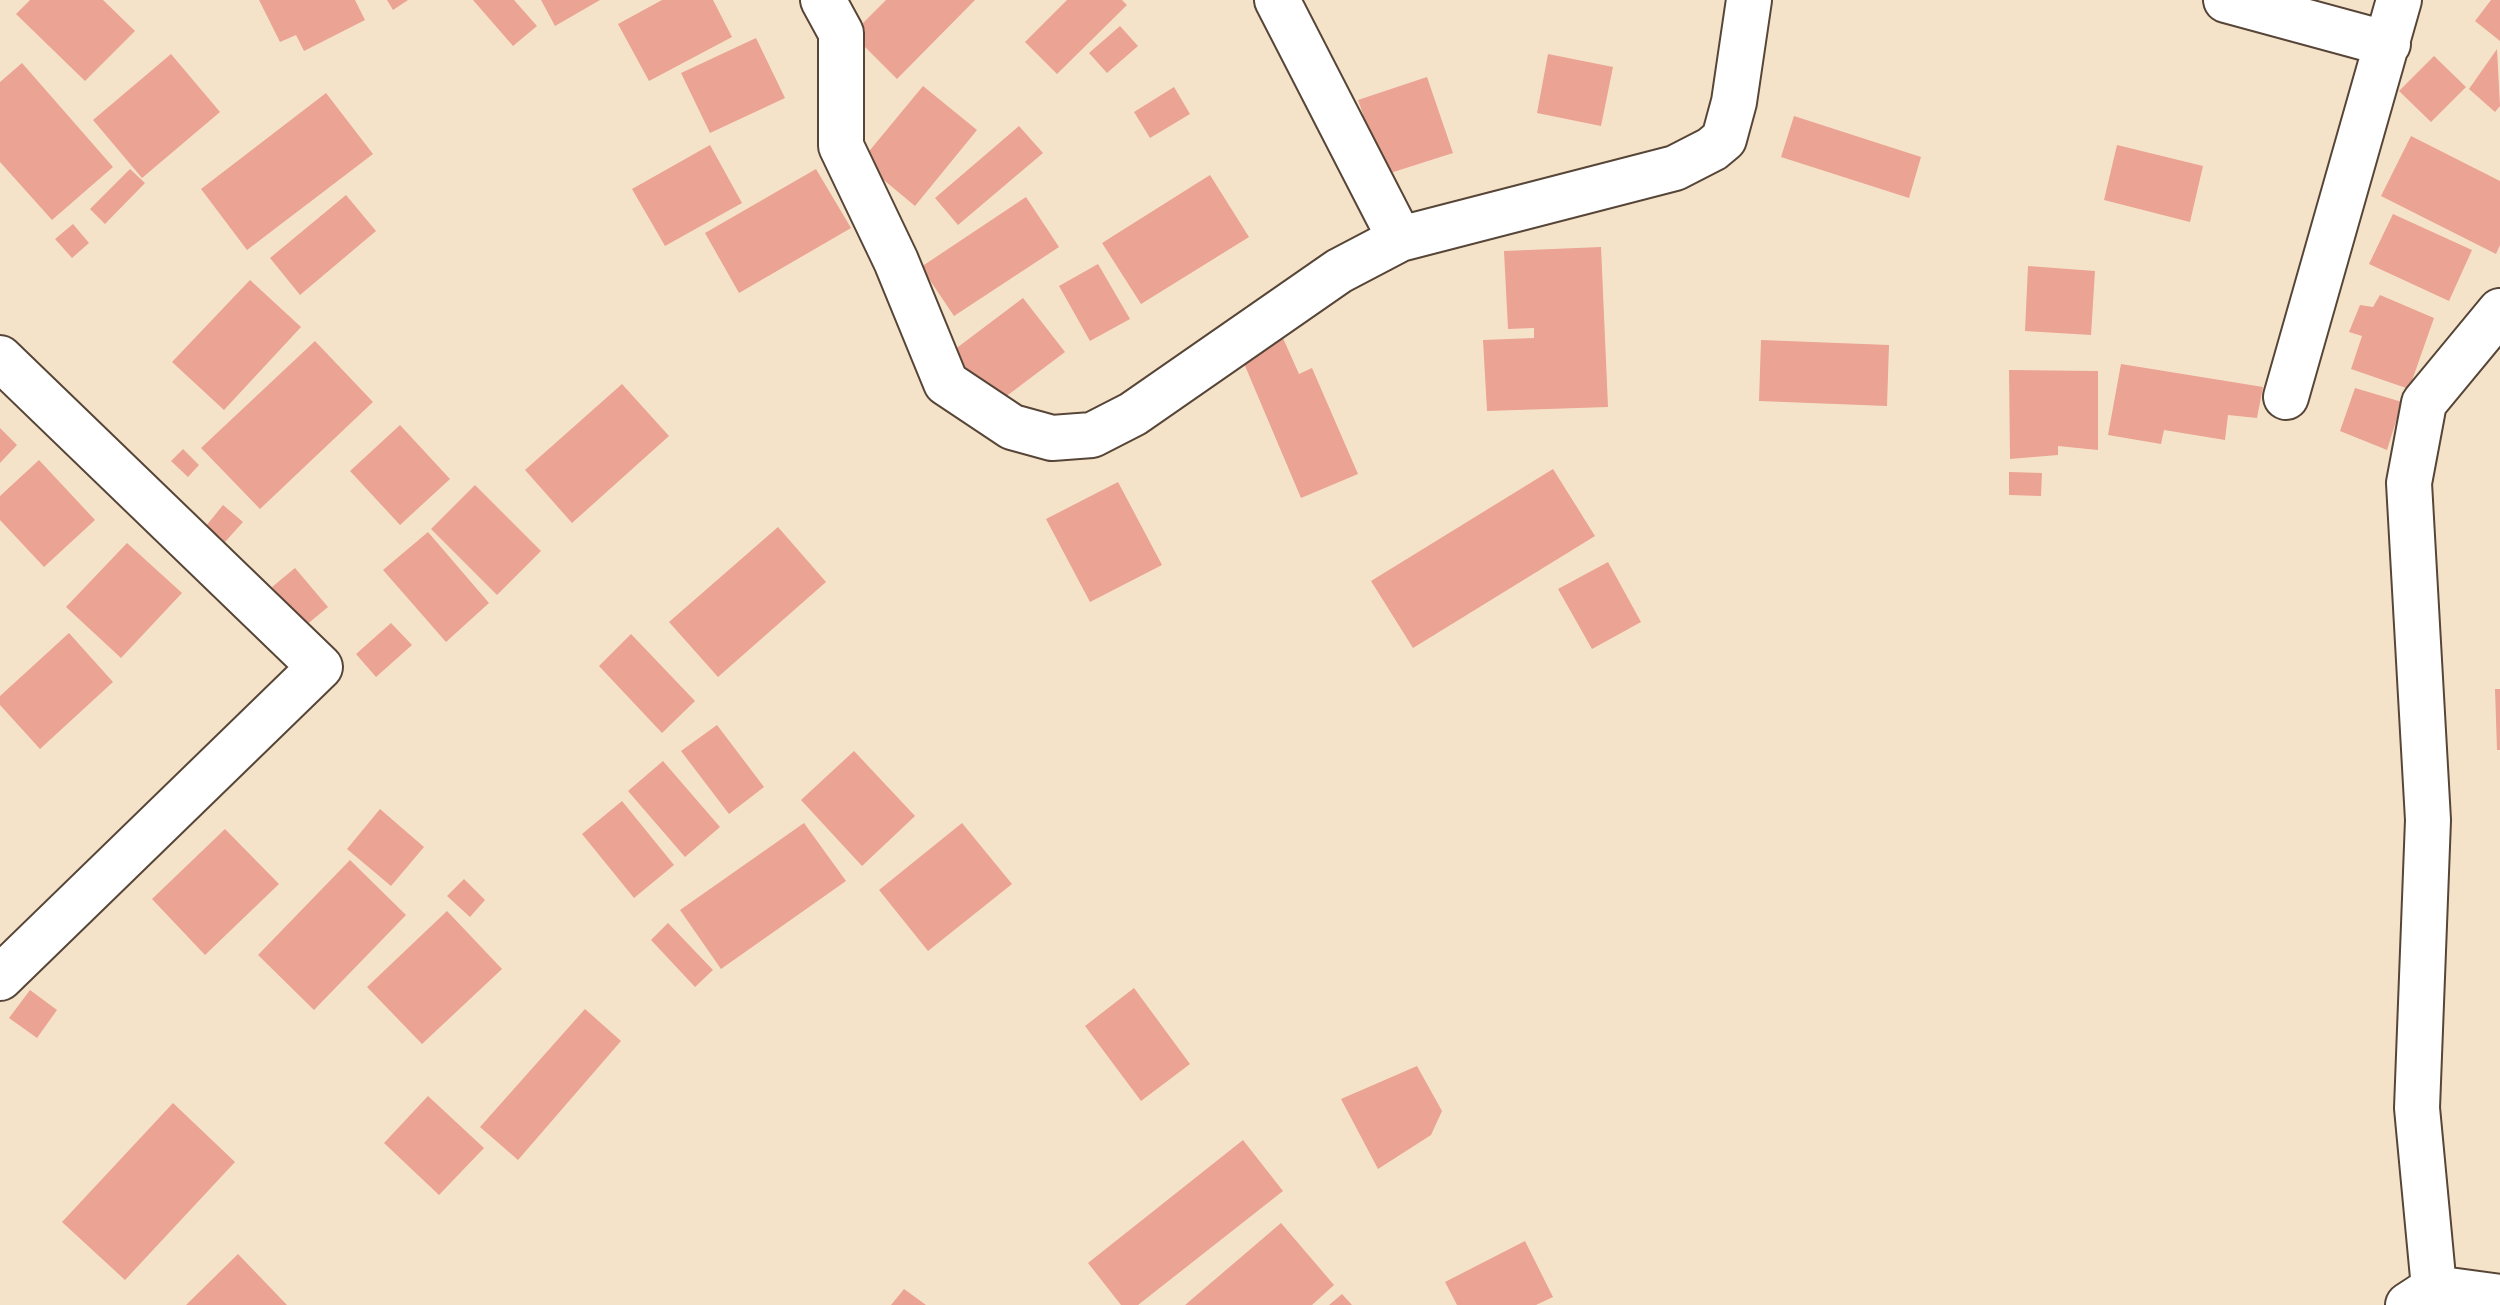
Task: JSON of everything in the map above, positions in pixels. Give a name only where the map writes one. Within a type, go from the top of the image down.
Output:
[{"type":"street","points":[[823,0],[841,33],[841,146],[896,261],[946,383],[1012,427],[1052,438],[1092,435],[1133,414],[1339,271],[1400,239],[1675,168],[1712,149],[1724,139],[1734,102],[1749,0]]},
{"type":"street","points":[[1277,0],[1400,239]]},
{"type":"street","points":[[2226,0],[2388,44]]},
{"type":"street","points":[[2286,397],[2399,0]]},
{"type":"street","points":[[2500,311],[2424,403],[2409,483],[2428,820],[2417,1108],[2421,1296],[2500,1297]]},
{"type":"street","points":[[0,358],[320,667],[0,978]]},
{"type":"building","points":[[30,0],[103,0],[135,31],[85,81],[16,14]]},
{"type":"building","points":[[259,0],[355,0],[365,20],[304,51],[296,35],[280,42]]},
{"type":"building","points":[[387,0],[408,0],[393,10]]},
{"type":"building","points":[[473,0],[514,0],[537,26],[513,46]]},
{"type":"building","points":[[541,0],[600,0],[555,26]]},
{"type":"building","points":[[662,0],[713,0],[732,37],[649,81],[618,24]]},
{"type":"building","points":[[886,0],[975,0],[897,79],[852,34]]},
{"type":"building","points":[[1067,0],[1122,0],[1127,5],[1057,74],[1025,42]]},
{"type":"building","points":[[2491,0],[2500,0],[2500,41],[2475,21]]},
{"type":"building","points":[[1120,26],[1138,46],[1107,73],[1089,53]]},
{"type":"building","points":[[756,38],[785,98],[710,133],[681,73]]},
{"type":"building","points":[[2497,49],[2500,106],[2495,112],[2469,89]]},
{"type":"building","points":[[171,54],[220,112],[142,178],[93,120]]},
{"type":"building","points":[[1548,54],[1613,67],[1601,126],[1537,113]]},
{"type":"building","points":[[2434,56],[2466,87],[2431,122],[2399,91]]},
{"type":"building","points":[[22,63],[113,167],[52,220],[0,162],[0,82]]},
{"type":"building","points":[[1427,77],[1453,153],[1384,175],[1358,100]]},
{"type":"building","points":[[923,86],[977,130],[915,206],[861,161]]},
{"type":"building","points":[[1174,87],[1190,114],[1150,138],[1134,112]]},
{"type":"building","points":[[326,93],[373,154],[247,250],[201,189]]},
{"type":"building","points":[[1794,116],[1921,157],[1909,198],[1781,157]]},
{"type":"building","points":[[1019,126],[1043,153],[958,225],[935,198]]},
{"type":"building","points":[[2411,136],[2500,181],[2500,245],[2496,254],[2381,196]]},
{"type":"building","points":[[710,145],[742,203],[665,246],[632,189]]},
{"type":"building","points":[[2117,145],[2203,166],[2190,222],[2104,200]]},
{"type":"building","points":[[130,169],[145,183],[105,224],[90,209]]},
{"type":"building","points":[[816,169],[851,228],[739,293],[705,233]]},
{"type":"building","points":[[1210,175],[1249,237],[1141,304],[1102,243]]},
{"type":"building","points":[[346,195],[376,231],[300,295],[270,258]]},
{"type":"building","points":[[1026,197],[1059,247],[954,316],[921,267]]},
{"type":"building","points":[[2393,214],[2472,250],[2449,301],[2369,264]]},
{"type":"building","points":[[73,224],[89,243],[72,258],[55,239]]},
{"type":"building","points":[[1601,247],[1608,407],[1487,411],[1483,340],[1534,338],[1534,328],[1508,329],[1504,251]]},
{"type":"building","points":[[1098,264],[1130,319],[1090,341],[1059,286]]},
{"type":"building","points":[[2028,266],[2095,271],[2091,335],[2025,331]]},
{"type":"building","points":[[250,280],[301,327],[224,410],[172,362]]},
{"type":"building","points":[[2380,295],[2434,318],[2409,389],[2351,369],[2362,336],[2349,332],[2360,305],[2373,307]]},
{"type":"building","points":[[1023,298],[1065,352],[992,407],[950,353]]},
{"type":"building","points":[[1282,336],[1299,374],[1312,368],[1358,474],[1301,498],[1240,354]]},
{"type":"building","points":[[1761,340],[1889,345],[1887,406],[1759,401]]},
{"type":"building","points":[[315,341],[373,402],[260,509],[201,448]]},
{"type":"building","points":[[2121,364],[2263,387],[2257,418],[2228,415],[2225,440],[2164,430],[2161,444],[2108,435]]},
{"type":"building","points":[[2009,370],[2098,371],[2098,450],[2058,446],[2058,455],[2010,459]]},
{"type":"building","points":[[622,384],[669,436],[572,523],[525,470]]},
{"type":"building","points":[[2355,388],[2402,402],[2387,450],[2340,431]]},
{"type":"building","points":[[400,425],[450,479],[400,525],[350,471]]},
{"type":"building","points":[[0,428],[17,445],[0,463]]},
{"type":"building","points":[[183,449],[199,465],[188,477],[171,461]]},
{"type":"building","points":[[39,460],[95,520],[44,567],[0,520],[0,496]]},
{"type":"building","points":[[1553,469],[1595,536],[1413,648],[1371,581]]},
{"type":"building","points":[[2009,472],[2042,473],[2041,496],[2009,495]]},
{"type":"building","points":[[1118,482],[1162,565],[1090,602],[1046,519]]},
{"type":"building","points":[[475,485],[541,551],[497,595],[431,529]]},
{"type":"building","points":[[223,505],[243,522],[225,542],[206,526]]},
{"type":"building","points":[[778,527],[826,582],[718,677],[669,622]]},
{"type":"building","points":[[428,532],[489,603],[446,642],[383,570]]},
{"type":"building","points":[[127,543],[182,593],[121,658],[66,607]]},
{"type":"building","points":[[1608,562],[1641,622],[1592,649],[1558,589]]},
{"type":"building","points":[[295,568],[328,607],[305,626],[272,587]]},
{"type":"building","points":[[391,623],[412,645],[376,677],[356,654]]},
{"type":"building","points":[[69,633],[113,682],[40,749],[0,705],[0,696]]},
{"type":"building","points":[[631,634],[695,701],[662,733],[599,666]]},
{"type":"building","points":[[2495,689],[2500,689],[2500,750],[2497,750]]},
{"type":"building","points":[[717,725],[764,787],[729,814],[681,751]]},
{"type":"building","points":[[854,751],[915,816],[862,866],[801,800]]},
{"type":"building","points":[[663,761],[720,827],[685,857],[628,791]]},
{"type":"building","points":[[622,801],[674,865],[634,898],[582,834]]},
{"type":"building","points":[[380,809],[424,847],[391,886],[347,849]]},
{"type":"building","points":[[804,823],[846,881],[721,969],[680,910]]},
{"type":"building","points":[[962,823],[1012,884],[928,951],[879,890]]},
{"type":"building","points":[[225,829],[279,884],[205,955],[152,899]]},
{"type":"building","points":[[350,860],[406,915],[314,1010],[258,955]]},
{"type":"building","points":[[464,879],[485,900],[470,917],[447,896]]},
{"type":"building","points":[[447,911],[502,969],[422,1044],[367,987]]},
{"type":"building","points":[[668,923],[713,970],[695,987],[651,940]]},
{"type":"building","points":[[1134,988],[1190,1064],[1141,1101],[1085,1026]]},
{"type":"building","points":[[30,990],[57,1010],[37,1038],[9,1018]]},
{"type":"building","points":[[585,1009],[621,1041],[518,1160],[480,1127]]},
{"type":"building","points":[[1417,1066],[1442,1111],[1431,1135],[1378,1169],[1341,1099]]},
{"type":"building","points":[[428,1096],[484,1148],[439,1195],[384,1143]]},
{"type":"building","points":[[173,1103],[235,1162],[125,1280],[62,1222]]},
{"type":"building","points":[[1243,1140],[1283,1191],[1138,1305],[1121,1305],[1088,1263]]},
{"type":"building","points":[[1281,1223],[1334,1285],[1312,1305],[1185,1305]]},
{"type":"building","points":[[1525,1241],[1553,1297],[1536,1305],[1457,1305],[1445,1282]]},
{"type":"building","points":[[238,1254],[287,1305],[186,1305]]},
{"type":"building","points":[[904,1289],[926,1305],[891,1305]]},
{"type":"building","points":[[1342,1294],[1352,1305],[1329,1305]]}]
